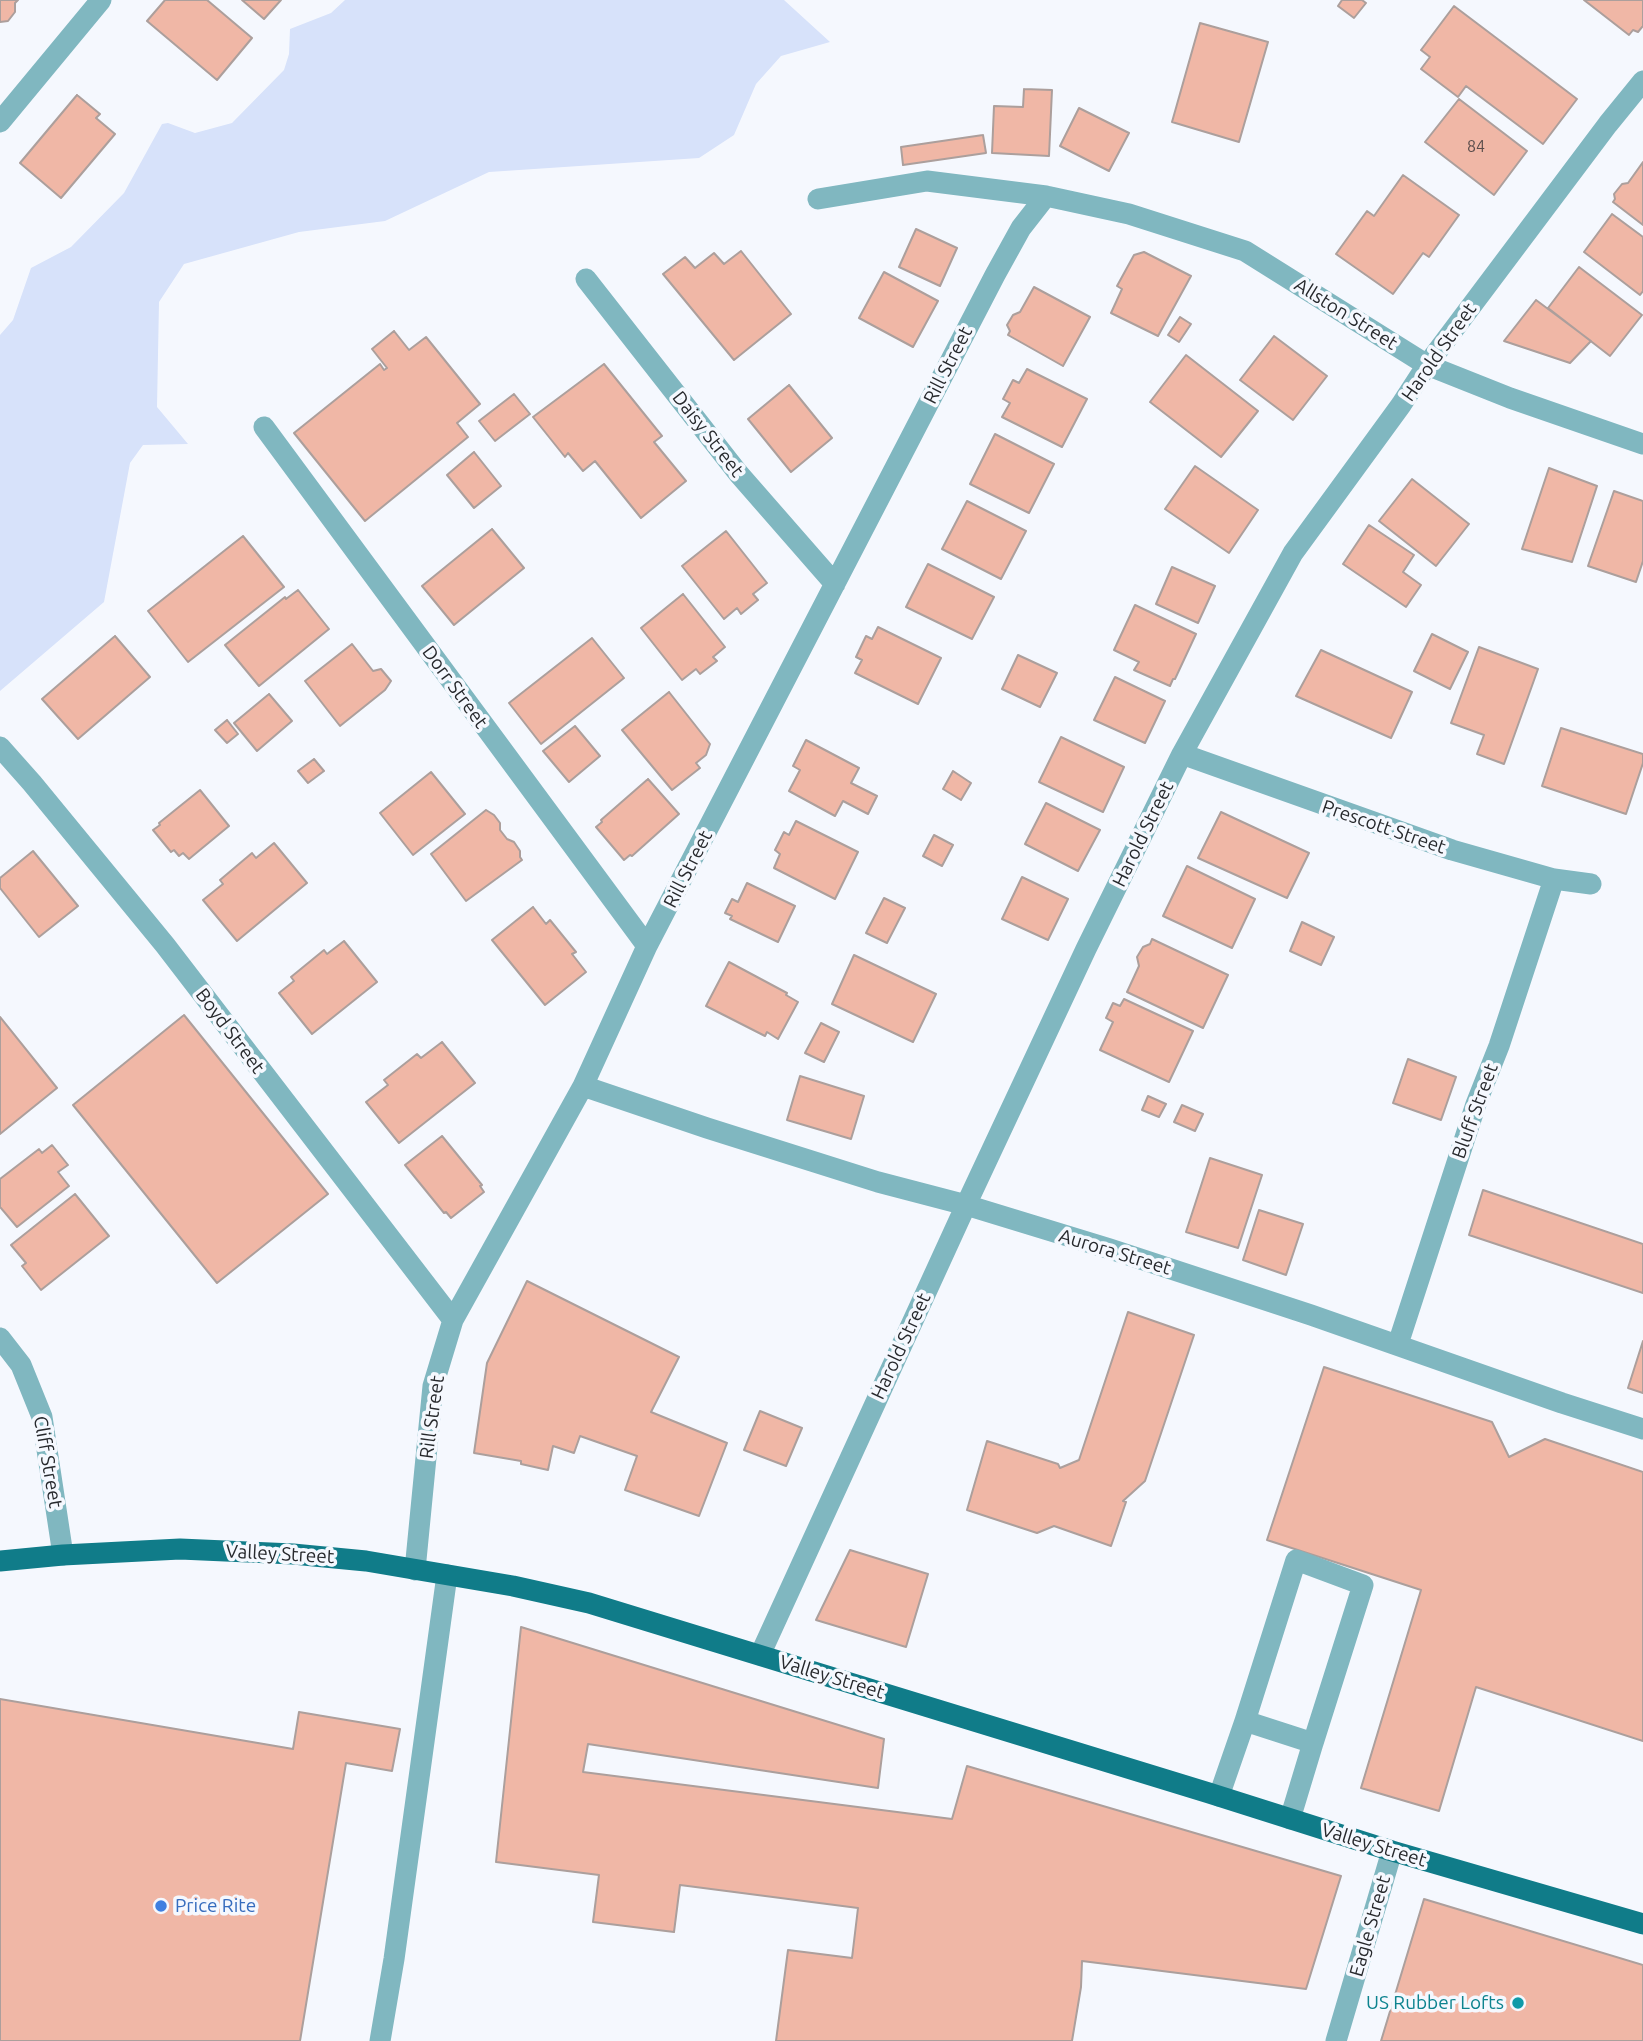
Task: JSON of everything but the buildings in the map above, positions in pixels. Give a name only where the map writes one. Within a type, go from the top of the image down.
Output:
[{"type":"main road","name":"Valley Street","points":[[0,1561],[180,1549],[366,1560],[499,1583],[589,1603],[1392,1851],[1643,1924]]},
{"type":"street","points":[[0,122],[101,0]]},
{"type":"street","name":"Harold Street","points":[[760,1655],[965,1205],[1086,949],[1182,754],[1293,553],[1427,365],[1643,81]]},
{"type":"street","name":"Allston Street","points":[[818,199],[927,181],[1046,196],[1129,214],[1245,251],[1427,365],[1510,398],[1643,444]]},
{"type":"street","name":"Rill Street","points":[[415,1570],[433,1385],[453,1320],[583,1086],[648,946],[995,275],[1021,228],[1046,196]]},
{"type":"street","name":"Daisy Street","points":[[586,279],[738,473],[835,584]]},
{"type":"street","name":"Dorr Street","points":[[264,427],[648,946]]},
{"type":"street","name":"Boyd Street","points":[[0,747],[165,945],[453,1320]]},
{"type":"street","name":"Prescott Street","points":[[1182,754],[1452,850],[1554,878],[1591,884]]},
{"type":"street","name":"Bluff Street","points":[[1398,1345],[1476,1104],[1499,1046],[1554,878]]},
{"type":"street","name":"Aurora Street","points":[[583,1086],[878,1182],[965,1205],[1198,1278],[1643,1429]]},
{"type":"street","name":"Cliff Street","points":[[0,1338],[22,1364],[42,1417],[63,1555]]},
{"type":"street","points":[[1219,1796],[1296,1560],[1363,1585],[1290,1819]]},
{"type":"street","points":[[380,2041],[394,1959],[447,1575]]},
{"type":"street","points":[[1245,1721],[1313,1743]]},
{"type":"street","name":"Eagle Street","points":[[1336,2041],[1392,1851]]},
{"type":"shaded area","points":[[345,0],[784,0],[830,42],[781,56],[756,84],[734,135],[699,158],[489,172],[385,221],[299,232],[184,264],[159,302],[157,407],[188,444],[143,445],[130,463],[104,602],[0,691],[0,335],[13,320],[31,268],[71,247],[124,193],[162,124],[168,123],[195,133],[232,123],[284,70],[289,54],[290,29],[331,13]]},
{"type":"place","name":"Price Rite","points":[[161,1906]]},
{"type":"place","name":"US Rubber Lofts","points":[[1518,2003]]}]
